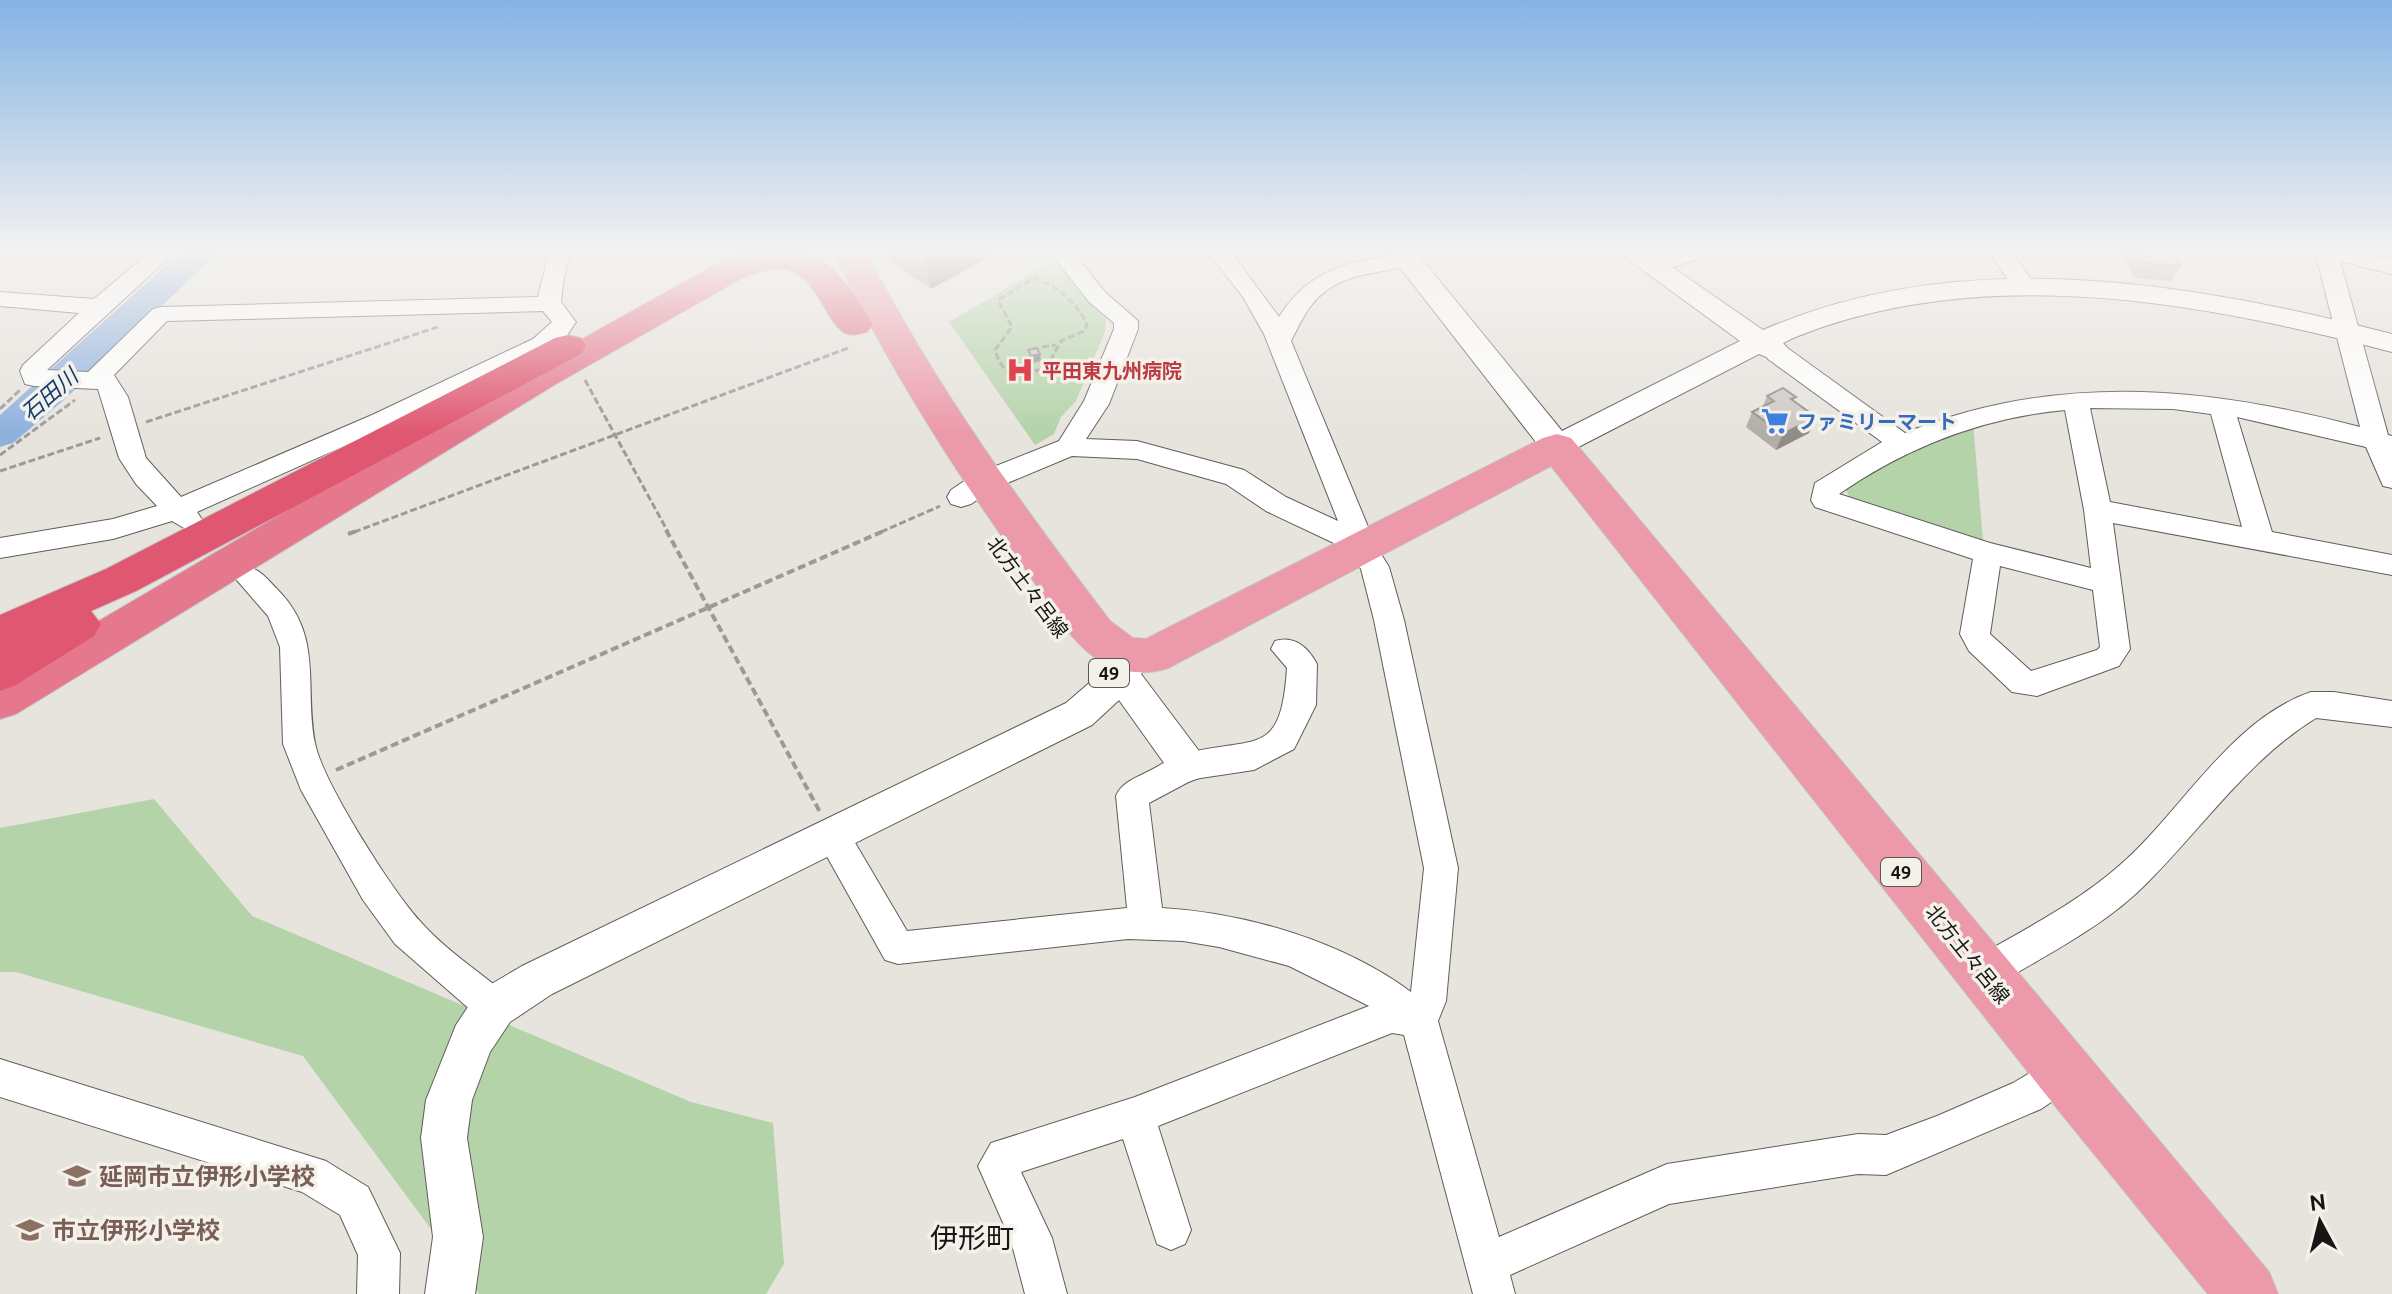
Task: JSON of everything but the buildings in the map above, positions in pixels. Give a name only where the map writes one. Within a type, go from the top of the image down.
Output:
[{"type":"highway","points":[[0,657],[120,590],[647,312]]},
{"type":"highway","points":[[845,312],[859,333]]},
{"type":"highway","points":[[0,701],[562,360]]},
{"type":"highway","points":[[0,617],[120,590]]},
{"type":"highway","points":[[0,634],[120,590]]},
{"type":"highway","points":[[0,673],[120,590]]},
{"type":"main road","name":"北方土々呂線","points":[[850,312],[859,333],[972,490],[1078,654],[1098,670],[1126,666],[1145,678],[1158,675],[1564,455],[2063,1072],[2247,1294]]},
{"type":"main road","name":"北方土々呂線","points":[[879,312],[972,490]]},
{"type":"street","points":[[93,312],[32,371],[34,378],[106,381],[117,397],[136,464],[184,516]]},
{"type":"street","points":[[91,381],[161,314],[224,312]]},
{"type":"street","points":[[0,548],[184,516],[542,344],[554,336],[564,322],[558,312]]},
{"type":"street","points":[[1069,447],[1096,404],[1126,329],[1126,321],[1116,312]]},
{"type":"street","points":[[1266,312],[1281,337],[1287,367],[1369,558],[1428,795],[1441,868],[1428,1001],[1419,1021]]},
{"type":"street","points":[[1281,337],[1295,312]]},
{"type":"street","points":[[1449,312],[1564,455],[1825,317],[1843,312]]},
{"type":"street","points":[[1718,312],[1899,442]]},
{"type":"street","points":[[1769,347],[1925,312]]},
{"type":"street","points":[[2179,312],[2392,343]]},
{"type":"street","points":[[2259,312],[2351,338],[2392,356]]},
{"type":"street","points":[[2344,312],[2392,479]]},
{"type":"street","points":[[2106,582],[1988,553],[1825,500],[1825,490],[1868,459],[1899,442],[1976,414],[2014,405],[2075,399],[2133,397],[2221,405],[2384,443]]},
{"type":"street","points":[[1988,553],[1975,634],[1980,643],[2023,683],[2037,684],[2108,658],[2115,649],[2098,510],[2075,399]]},
{"type":"street","points":[[2221,405],[2260,540]]},
{"type":"street","points":[[972,490],[1069,447],[1137,450],[1235,477],[1276,504],[1348,538],[1369,558]]},
{"type":"street","points":[[2098,510],[2392,565]]},
{"type":"street","points":[[249,578],[280,610],[295,647],[299,744],[312,780],[375,889],[407,933],[494,1007]]},
{"type":"street","points":[[1146,923],[1132,796],[1188,766],[1254,757],[1283,740],[1300,705],[1302,664],[1286,649]]},
{"type":"street","points":[[450,1294],[458,1237],[444,1138],[449,1100],[472,1040],[494,1007],[537,980],[1079,714],[1126,666],[1188,766]]},
{"type":"street","points":[[1983,973],[2071,921],[2133,875],[2250,748],[2288,719],[2311,705],[2334,705],[2392,714]]},
{"type":"street","points":[[832,834],[898,948],[1146,923],[1189,926],[1250,939],[1331,964],[1396,1001],[1419,1021],[1491,1278],[1667,1184],[1858,1154],[1886,1155],[2027,1096],[2063,1072]]},
{"type":"street","points":[[1046,1294],[1031,1238],[998,1166],[1005,1157],[1135,1116],[1392,1015],[1419,1021]]},
{"type":"street","points":[[0,1078],[312,1175],[354,1201],[379,1253],[378,1294]]},
{"type":"street","points":[[1135,1116],[1171,1230]]},
{"type":"path","points":[[1004,312],[1012,327],[995,350],[999,363],[1009,373],[1030,374],[1046,368],[1057,345]]},
{"type":"path","points":[[1042,347],[1057,345],[1084,331],[1087,325],[1081,312]]},
{"type":"path","points":[[0,471],[444,325]]},
{"type":"path","points":[[348,534],[614,435],[859,333]]},
{"type":"path","points":[[562,360],[614,435],[832,834]]},
{"type":"path","points":[[0,455],[76,399],[91,381]]},
{"type":"path","points":[[312,780],[972,490]]},
{"type":"green space","name":"平田東九州病院","points":[[965,312],[1099,312],[1106,319],[1105,332],[1076,401],[1061,417],[1054,434],[1035,445],[949,322]]},
{"type":"green space","points":[[1973,422],[1983,541],[1851,500],[1843,484]]},
{"type":"green space","points":[[154,799],[252,916],[691,1102],[773,1123],[784,1264],[766,1294],[479,1294],[303,1056],[16,972],[0,972],[0,828]]},
{"type":"waterway","name":"石田川","points":[[0,434],[52,391],[135,312]]},
{"type":"place","name":"平田東九州病院","points":[[1020,370]]},
{"type":"place","name":"ファミリーマート","points":[[1775,421]]},
{"type":"place","name":"延岡市立伊形小学校","points":[[77,1176]]},
{"type":"place","name":"市立伊形小学校","points":[[30,1230]]},
{"type":"district","name":"伊形町","points":[[972,1237]]}]
